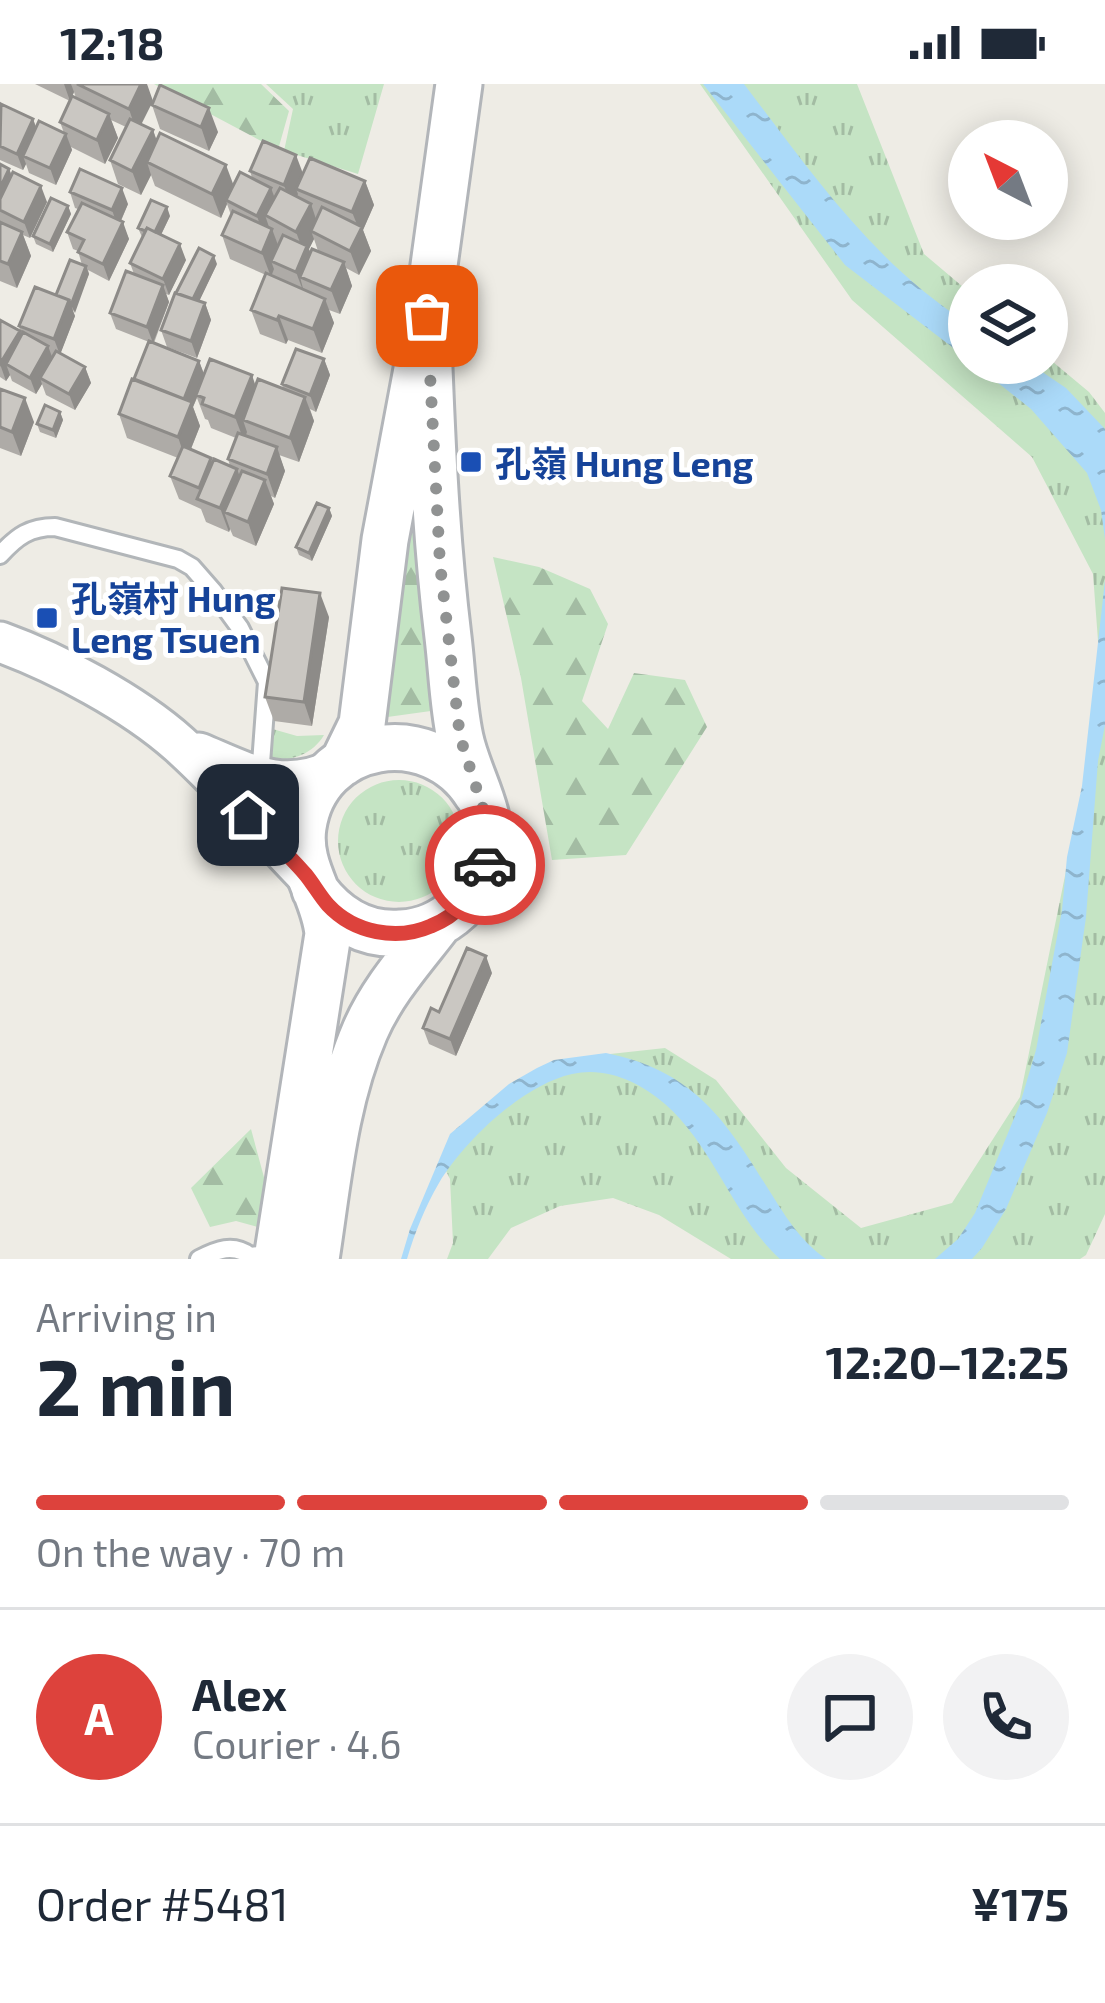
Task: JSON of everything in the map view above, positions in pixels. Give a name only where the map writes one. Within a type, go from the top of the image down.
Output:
[{"type":"main road","points":[[291,1257],[328,934],[326,914],[303,856],[304,820],[319,787],[339,766],[362,724],[385,540],[427,316],[459,84]]},
{"type":"main road","points":[[291,1257],[366,1027],[394,980],[439,923],[463,905],[485,868],[489,839],[460,737],[440,564],[427,316]]},
{"type":"main road","points":[[339,766],[357,755],[388,747],[418,749],[448,762],[479,796]]},
{"type":"main road","points":[[313,884],[334,911],[370,931],[399,934],[439,923]]},
{"type":"street","points":[[0,642],[81,678],[154,724],[182,746],[313,884]]},
{"type":"street","points":[[182,746],[260,778],[285,782],[303,781],[339,766]]},
{"type":"lane","points":[[0,555],[21,533],[56,527],[178,559],[196,570],[240,628],[267,682],[260,778]]},
{"type":"lane","points":[[199,1259],[232,1247],[250,1256],[291,1257]]},
{"type":"green space","points":[[154,84],[261,84],[289,111],[278,150]]},
{"type":"green space","points":[[266,84],[384,84],[358,174],[284,151],[293,109]]},
{"type":"green space","points":[[700,84],[857,84],[924,254],[948,274],[948,384],[852,300]]},
{"type":"green space","points":[[1068,374],[1105,413],[1105,1214],[1086,1255],[1080,1259],[731,1259],[659,1215],[613,1198],[560,1206],[511,1228],[488,1259],[447,1259],[453,1243],[450,1179],[441,1161],[496,1107],[601,1055],[665,1048],[716,1080],[786,1168],[861,1228],[952,1203],[1020,1097],[1102,694],[1093,574],[1032,457],[948,384],[1068,384]]},
{"type":"green space","points":[[414,437],[438,710],[373,719]]},
{"type":"green space","points":[[493,557],[539,567],[590,589],[608,624],[582,701],[608,729],[634,673],[685,680],[707,727],[626,855],[552,860],[521,678]]},
{"type":"green space","points":[[269,728],[297,736],[324,735],[302,755],[272,761],[260,746]]},
{"type":"green space","points":[[399,780],[422,784],[442,798],[456,818],[460,841],[456,864],[442,884],[422,898],[399,902],[376,898],[356,884],[342,864],[338,841],[342,818],[356,798],[376,784]]},
{"type":"green space","points":[[251,1129],[279,1233],[236,1221],[210,1227],[191,1188]]},
{"type":"water","points":[[703,84],[744,84],[874,245],[948,309],[948,344],[845,265]]},
{"type":"water","points":[[999,384],[1060,384],[1105,429],[1105,539],[1101,510],[1087,473],[1031,409]]},
{"type":"water","points":[[1105,580],[1105,725],[1067,1053],[1006,1209],[982,1248],[972,1259],[935,1259],[958,1239],[975,1213],[1020,1104],[1036,1050],[1082,786]]},
{"type":"water","points":[[606,1053],[661,1071],[702,1100],[736,1139],[793,1226],[826,1259],[780,1259],[749,1222],[697,1140],[665,1104],[622,1078],[585,1072],[553,1080],[515,1102],[464,1149],[439,1183],[407,1259],[401,1259],[450,1134],[509,1084],[537,1068],[554,1060]]},
{"type":"building","points":[[77,84],[141,84],[129,109]]},
{"type":"building","points":[[160,85],[209,108],[201,127],[152,105]]},
{"type":"building","points":[[72,96],[109,114],[97,140],[60,122]]},
{"type":"building","points":[[1,104],[33,119],[17,154],[0,146]]},
{"type":"building","points":[[130,119],[153,130],[132,171],[110,160]]},
{"type":"building","points":[[39,121],[66,134],[50,168],[23,156]]},
{"type":"building","points":[[160,133],[226,165],[212,194],[147,162]]},
{"type":"building","points":[[263,141],[296,155],[284,185],[250,171]]},
{"type":"building","points":[[310,158],[365,181],[352,212],[296,189]]},
{"type":"building","points":[[0,164],[9,169],[0,188]]},
{"type":"building","points":[[80,169],[122,188],[112,210],[70,192]]},
{"type":"building","points":[[13,172],[41,186],[24,222],[0,210]]},
{"type":"building","points":[[240,172],[271,188],[257,216],[226,200]]},
{"type":"building","points":[[280,188],[311,204],[296,232],[265,215]]},
{"type":"building","points":[[51,198],[68,206],[50,244],[33,236]]},
{"type":"building","points":[[151,200],[167,207],[155,232],[138,228]]},
{"type":"building","points":[[82,203],[123,222],[103,264],[78,252],[84,240],[67,232]]},
{"type":"building","points":[[322,207],[362,227],[350,251],[311,231]]},
{"type":"building","points":[[233,211],[272,229],[262,253],[222,235]]},
{"type":"building","points":[[0,222],[22,232],[8,264],[0,261]]},
{"type":"building","points":[[147,228],[180,244],[163,279],[130,263]]},
{"type":"building","points":[[283,235],[307,246],[296,272],[271,261]]},
{"type":"building","points":[[199,248],[214,256],[193,299],[176,293]]},
{"type":"building","points":[[312,249],[344,262],[331,290],[300,277]]},
{"type":"building","points":[[70,260],[86,266],[71,305],[56,295]]},
{"type":"building","points":[[126,271],[163,285],[147,327],[110,313]]},
{"type":"building","points":[[266,273],[325,299],[313,329],[251,310]]},
{"type":"building","points":[[35,287],[69,300],[54,339],[19,326]]},
{"type":"building","points":[[175,293],[205,303],[191,341],[161,330]]},
{"type":"building","points":[[0,320],[20,331],[0,364]]},
{"type":"building","points":[[23,332],[48,346],[30,378],[6,364]]},
{"type":"building","points":[[149,341],[199,361],[184,399],[134,379]]},
{"type":"building","points":[[296,349],[324,359],[310,395],[282,384]]},
{"type":"building","points":[[56,351],[85,367],[69,394],[40,378]]},
{"type":"building","points":[[210,359],[252,375],[235,417],[202,404],[204,398],[196,395]]},
{"type":"building","points":[[132,379],[192,402],[178,437],[119,414]]},
{"type":"building","points":[[258,379],[305,397],[290,438],[243,420]]},
{"type":"building","points":[[0,389],[25,398],[12,432],[0,427]]},
{"type":"building","points":[[45,405],[60,412],[53,430],[37,424]]},
{"type":"building","points":[[238,433],[277,447],[267,474],[228,459]]},
{"type":"building","points":[[183,446],[211,458],[199,488],[170,476]]},
{"type":"building","points":[[214,459],[237,469],[220,508],[197,499]]},
{"type":"building","points":[[242,471],[265,480],[248,522],[224,512]]},
{"type":"building","points":[[317,503],[329,508],[309,553],[296,547]]},
{"type":"building","points":[[282,588],[320,593],[304,702],[265,697]]},
{"type":"building","points":[[467,948],[486,956],[450,1039],[423,1028],[431,1008],[439,1012]]},
{"type":"way so far","points":[[427,316],[440,564],[460,737],[488,824],[485,865]]},
{"type":"place","name":"孔嶺 Hung Leng","points":[[471,462]]},
{"type":"place","name":"孔嶺村 Hung Leng Tsuen","points":[[47,618]]},
{"type":"route","points":[[248,815],[334,911],[370,931],[399,934],[439,923],[472,894],[485,865]]}]
